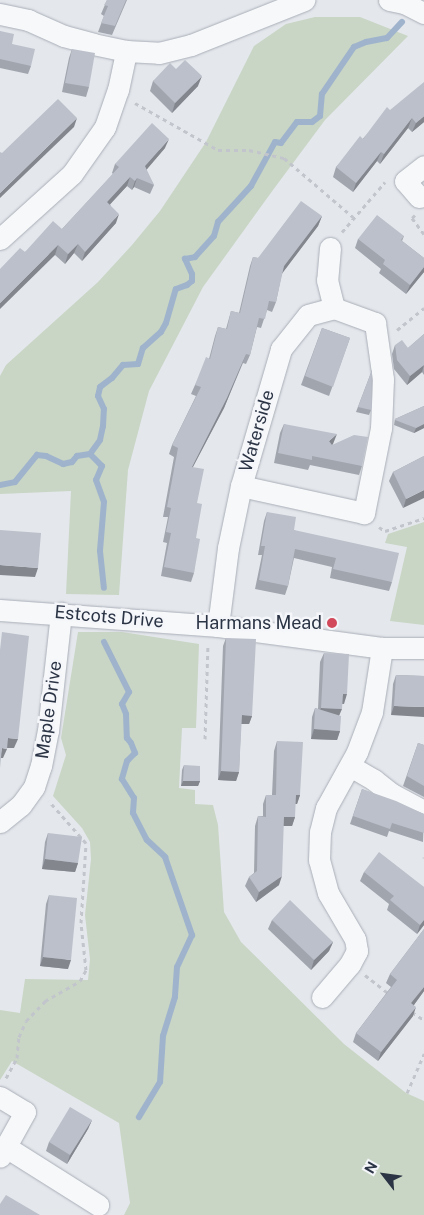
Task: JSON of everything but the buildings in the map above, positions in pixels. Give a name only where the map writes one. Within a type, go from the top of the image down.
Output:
[{"type":"street","points":[[0,14],[28,20],[64,36],[93,44],[126,51],[159,54],[191,45],[304,0]]},
{"type":"street","points":[[389,0],[404,3],[424,13]]},
{"type":"street","points":[[0,239],[72,174],[105,127],[117,94],[126,51]]},
{"type":"street","points":[[419,205],[405,181],[424,166]]},
{"type":"street","points":[[241,486],[364,513],[381,428],[383,379],[375,323],[334,308],[327,280],[330,248]]},
{"type":"street","name":"Waterside","points":[[214,626],[241,486],[281,349],[308,315],[334,308]]},
{"type":"street","name":"Estcots Drive","points":[[0,610],[61,613],[214,626],[382,648],[424,648]]},
{"type":"street","name":"Maple Drive","points":[[0,822],[21,805],[34,787],[41,766],[48,731],[61,613]]},
{"type":"street","points":[[322,997],[350,964],[357,951],[356,939],[328,893],[319,860],[320,832],[326,808],[350,766],[372,712],[382,648]]},
{"type":"street","points":[[350,766],[374,780],[392,794],[424,811]]},
{"type":"street","points":[[2,1089],[25,1112],[3,1152],[98,1204]]},
{"type":"path","points":[[117,94],[218,150],[254,151],[281,158],[313,181],[353,218]]},
{"type":"path","points":[[330,248],[353,218],[387,180],[405,181]]},
{"type":"path","points":[[419,205],[412,218],[424,234]]},
{"type":"path","points":[[375,323],[396,331],[424,308]]},
{"type":"path","points":[[364,513],[385,531],[424,518]]},
{"type":"path","points":[[205,739],[214,626]]},
{"type":"path","points":[[2,1089],[17,1058],[20,1037],[26,1020],[45,1000],[80,981],[86,970],[81,923],[86,843],[52,803],[34,787]]},
{"type":"path","points":[[350,964],[394,998]]},
{"type":"path","points":[[409,1009],[424,1020]]},
{"type":"path","points":[[407,1093],[424,1054]]},
{"type":"green space","points":[[315,17],[360,17],[408,36],[325,120],[273,190],[203,287],[149,391],[128,470],[119,595],[66,594],[71,491],[0,494],[0,376],[6,365],[98,282],[160,211],[206,142],[254,46],[286,24]]},
{"type":"green space","points":[[424,522],[424,625],[390,621],[407,547],[385,543],[388,534]]},
{"type":"green space","points":[[78,632],[122,632],[199,644],[196,728],[182,728],[179,788],[195,790],[195,804],[213,805],[218,825],[224,912],[241,942],[344,1044],[406,1093],[424,1101],[424,1215],[124,1215],[130,1203],[119,1123],[12,1061],[0,1080],[0,1010],[20,1013],[25,979],[88,980],[90,959],[85,915],[91,859],[90,842],[82,828],[53,796],[66,755],[61,738]]},
{"type":"waterway","points":[[0,485],[15,482],[37,455],[46,456],[63,464],[72,462],[77,456],[90,454],[100,440],[103,426],[104,409],[98,396],[100,387],[112,378],[123,365],[138,364],[143,348],[161,332],[166,323],[176,289],[192,281],[192,274],[185,259],[195,257],[214,236],[218,222],[251,186],[275,142],[281,143],[297,122],[312,122],[320,116],[322,94],[354,47],[366,42],[387,38],[402,22]]},
{"type":"waterway","points":[[90,454],[102,466],[96,480],[104,502],[100,551],[104,588]]},
{"type":"waterway","points":[[104,642],[129,692],[122,704],[126,714],[127,738],[135,753],[127,761],[122,779],[134,798],[133,813],[147,840],[165,857],[192,935],[177,967],[175,997],[163,1036],[160,1082],[139,1117]]},
{"type":"place","name":"Harmans Mead","points":[[332,623]]}]
